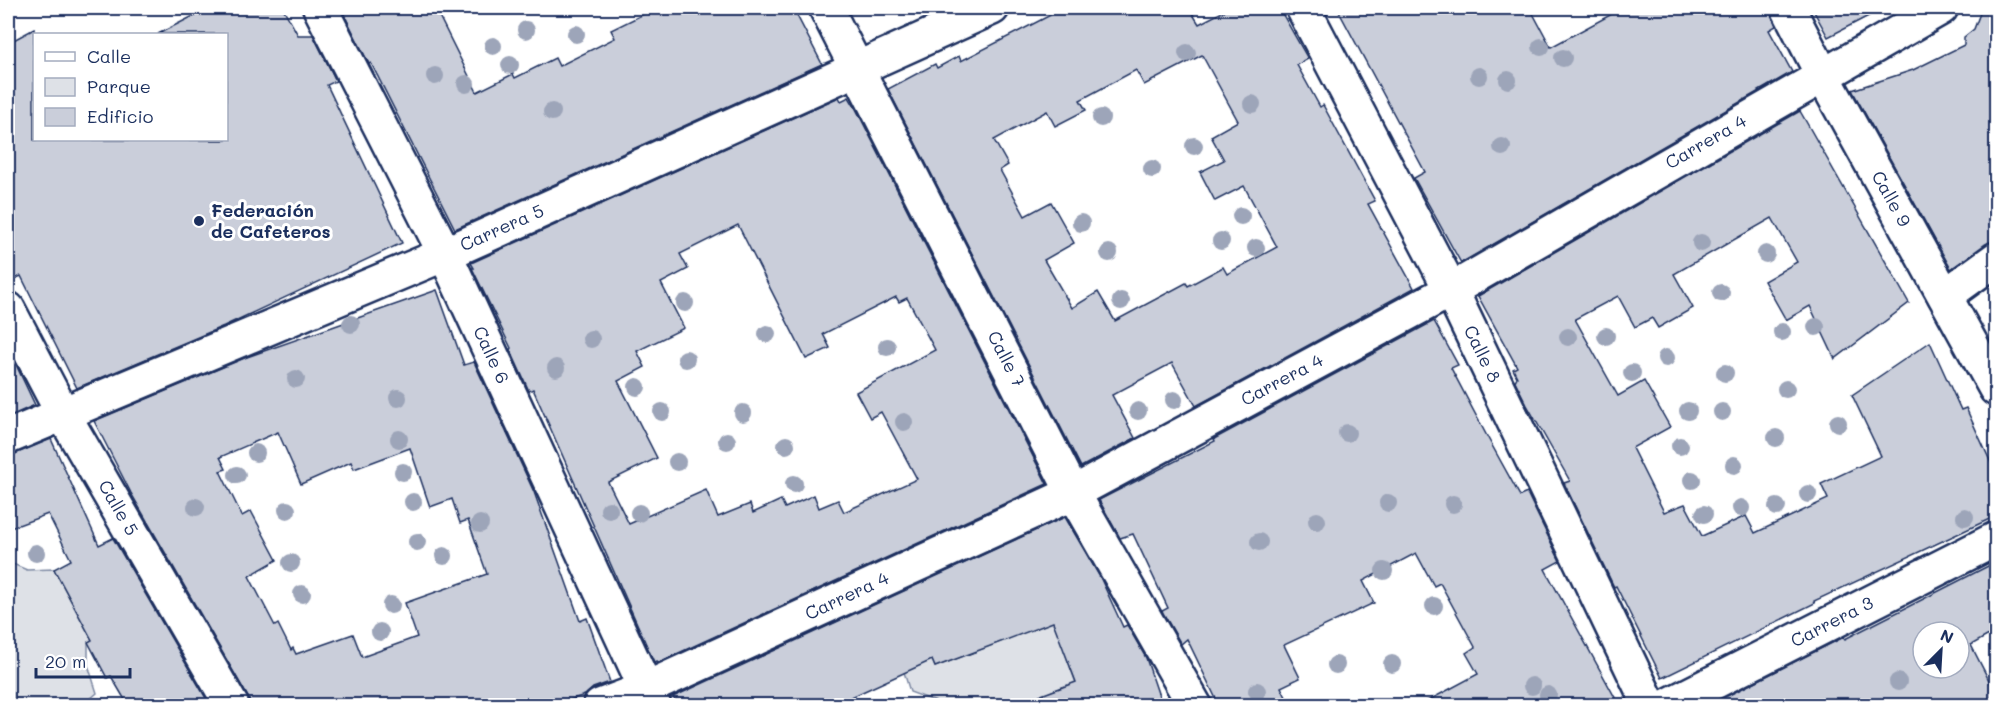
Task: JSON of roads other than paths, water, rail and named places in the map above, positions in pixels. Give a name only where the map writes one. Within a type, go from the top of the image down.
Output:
[{"type":"street","name":"Calle 6","points":[[320,8],[445,254],[650,697]]},
{"type":"street","name":"Calle 7","points":[[826,8],[1073,493],[1195,705]]},
{"type":"street","name":"Carrera 5","points":[[8,437],[445,254],[992,8]]},
{"type":"street","name":"Calle 8","points":[[1303,8],[1451,290],[1650,705]]},
{"type":"street","name":"Calle 9","points":[[1788,8],[1996,389]]},
{"type":"street","name":"Carrera 4","points":[[600,705],[650,697],[1073,493],[1451,290],[1822,74],[1941,8]]},
{"type":"street","points":[[1945,296],[1996,259]]},
{"type":"street","name":"Calle 5","points":[[8,309],[63,414],[232,705]]},
{"type":"street","name":"Carrera 3","points":[[1667,705],[1996,539]]},
{"type":"place","name":"Federación de Cafeteros","points":[[199,221]]}]
